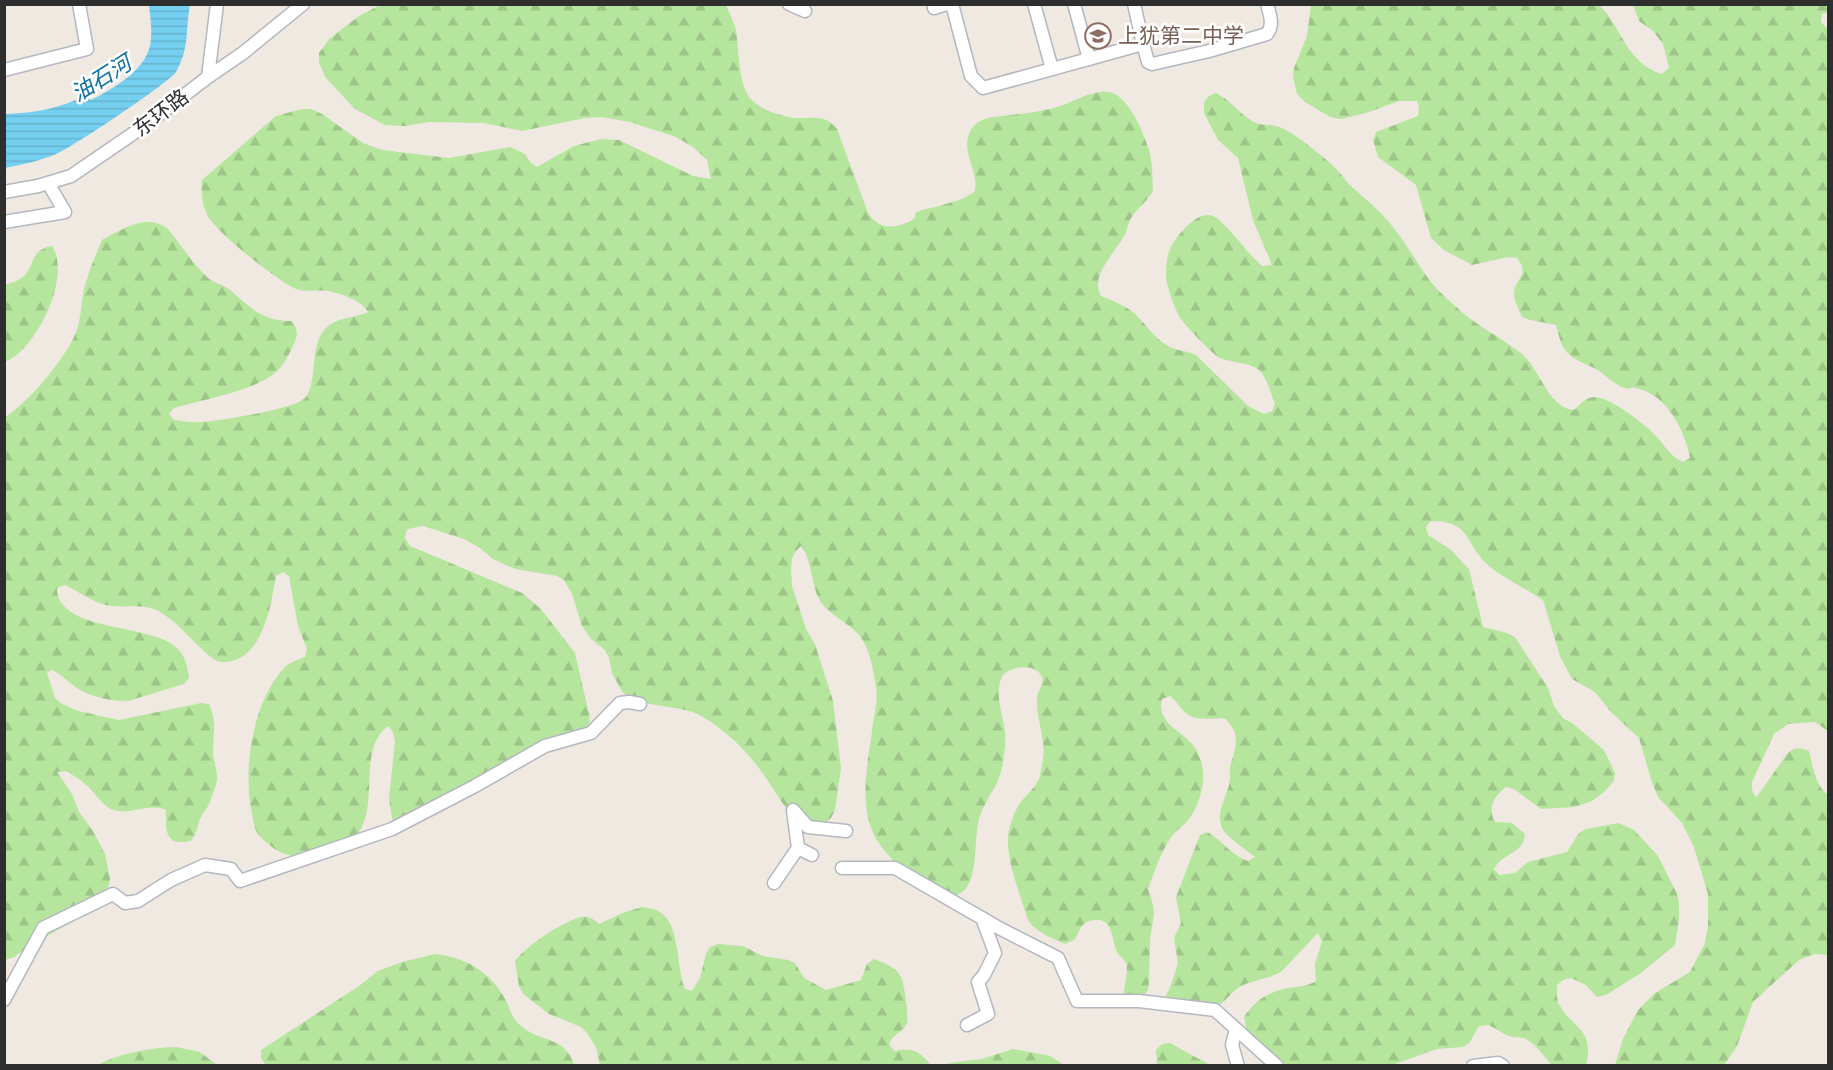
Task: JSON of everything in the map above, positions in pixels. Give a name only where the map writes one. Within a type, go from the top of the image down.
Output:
[{"type":"street","points":[[4,70],[87,49],[79,4]]},
{"type":"street","points":[[208,77],[217,4]]},
{"type":"street","name":"东环路","points":[[4,192],[71,176],[147,124],[243,53],[293,9],[303,4]]},
{"type":"street","points":[[789,4],[805,11]]},
{"type":"street","points":[[934,8],[947,4]]},
{"type":"street","points":[[952,4],[971,76],[983,88],[1143,44]]},
{"type":"street","points":[[1034,4],[1052,69]]},
{"type":"street","points":[[1074,4],[1089,59]]},
{"type":"street","points":[[1134,4],[1148,62],[1152,64],[1209,51],[1267,34],[1272,22],[1267,4]]},
{"type":"street","points":[[4,222],[65,213],[48,183]]},
{"type":"street","points":[[4,1000],[44,928],[114,894],[125,903],[138,901],[171,880],[205,865],[231,869],[240,882],[381,833],[475,786],[545,746],[591,733],[620,703],[629,702],[640,705]]},
{"type":"street","points":[[774,883],[798,848],[794,810],[808,827],[846,831]]},
{"type":"street","points":[[798,848],[812,855]]},
{"type":"street","points":[[842,868],[895,868],[1058,958],[1077,1001],[1138,1001],[1215,1010],[1277,1065]]},
{"type":"street","points":[[967,1025],[988,1014],[978,982],[995,953],[982,918]]},
{"type":"street","points":[[1236,1029],[1232,1045],[1238,1065]]},
{"type":"street","points":[[1473,1065],[1498,1063],[1503,1065]]},
{"type":"green space","points":[[382,4],[726,5],[736,30],[741,75],[750,98],[766,110],[780,115],[794,118],[820,118],[829,121],[837,129],[868,213],[878,223],[889,226],[901,225],[914,219],[916,212],[955,201],[975,191],[974,175],[967,146],[971,130],[981,121],[1053,108],[1095,93],[1115,94],[1128,106],[1144,136],[1151,160],[1153,191],[1132,216],[1124,236],[1100,273],[1098,288],[1101,296],[1130,310],[1157,338],[1169,346],[1196,355],[1248,406],[1264,414],[1272,411],[1275,404],[1263,374],[1252,366],[1220,358],[1200,340],[1179,315],[1166,277],[1169,251],[1172,245],[1186,227],[1205,215],[1218,219],[1262,266],[1272,265],[1253,220],[1238,158],[1218,140],[1204,113],[1204,102],[1216,93],[1252,121],[1288,131],[1328,161],[1388,221],[1441,293],[1468,317],[1521,353],[1558,403],[1574,410],[1593,397],[1608,401],[1644,425],[1683,462],[1690,458],[1684,436],[1665,405],[1646,391],[1629,389],[1613,382],[1598,370],[1573,357],[1563,347],[1556,325],[1522,317],[1514,296],[1523,269],[1517,258],[1508,257],[1472,265],[1444,250],[1431,238],[1416,185],[1378,157],[1373,140],[1376,132],[1418,116],[1417,101],[1399,101],[1341,119],[1330,117],[1305,102],[1297,94],[1293,77],[1294,68],[1307,36],[1311,5],[1599,5],[1640,62],[1662,74],[1669,68],[1663,44],[1653,31],[1639,21],[1633,5],[1828,5],[1828,12],[1822,14],[1821,22],[1828,29],[1828,731],[1815,722],[1788,724],[1774,734],[1752,782],[1752,790],[1756,798],[1792,750],[1799,748],[1809,751],[1817,781],[1828,795],[1828,955],[1815,954],[1799,960],[1753,1002],[1737,1046],[1724,1065],[1615,1065],[1623,1039],[1638,1010],[1655,993],[1690,972],[1705,943],[1708,926],[1708,894],[1694,847],[1682,823],[1658,797],[1639,738],[1611,712],[1595,692],[1572,679],[1560,656],[1543,600],[1487,564],[1460,529],[1444,522],[1431,521],[1426,527],[1428,535],[1450,549],[1469,569],[1483,627],[1515,637],[1548,688],[1559,713],[1604,750],[1615,773],[1614,781],[1603,793],[1590,802],[1574,807],[1541,809],[1514,789],[1506,787],[1493,803],[1493,817],[1495,822],[1512,823],[1525,834],[1524,841],[1517,850],[1502,860],[1494,869],[1499,875],[1515,873],[1528,862],[1567,852],[1579,833],[1586,829],[1619,823],[1634,830],[1658,856],[1677,894],[1679,920],[1675,945],[1641,973],[1606,995],[1597,997],[1586,985],[1571,978],[1557,985],[1559,1004],[1585,1036],[1588,1053],[1586,1065],[1552,1065],[1527,1040],[1511,1037],[1494,1027],[1483,1025],[1478,1027],[1470,1042],[1463,1047],[1437,1049],[1392,1065],[1270,1065],[1247,1032],[1244,1017],[1260,999],[1271,993],[1308,985],[1316,981],[1315,964],[1322,941],[1318,933],[1281,972],[1241,986],[1219,1005],[1208,1009],[1168,1010],[1166,995],[1178,963],[1174,938],[1181,923],[1176,897],[1200,835],[1207,832],[1242,859],[1248,861],[1255,857],[1229,837],[1221,824],[1220,813],[1230,783],[1230,767],[1236,742],[1231,725],[1226,719],[1201,719],[1191,716],[1170,696],[1162,699],[1163,714],[1166,720],[1197,751],[1203,768],[1203,783],[1195,809],[1187,822],[1173,834],[1168,842],[1148,889],[1154,914],[1150,939],[1149,981],[1148,990],[1137,1003],[1123,1000],[1127,967],[1117,952],[1110,928],[1106,923],[1096,920],[1087,922],[1074,940],[1065,944],[1033,927],[1027,917],[1017,887],[1009,855],[1008,835],[1013,817],[1022,800],[1039,779],[1042,766],[1044,752],[1037,696],[1042,678],[1038,671],[1027,667],[1015,668],[1002,677],[999,697],[1005,736],[1003,759],[998,779],[978,823],[975,859],[969,882],[964,891],[951,897],[924,892],[890,857],[878,842],[870,825],[866,785],[877,698],[874,674],[863,640],[831,613],[818,597],[807,556],[801,546],[792,559],[792,586],[806,629],[815,644],[833,701],[841,768],[835,810],[831,818],[817,829],[808,826],[793,815],[749,756],[714,724],[691,712],[646,703],[623,693],[612,673],[605,650],[591,639],[582,626],[572,594],[564,580],[557,576],[515,569],[493,559],[464,539],[423,526],[407,529],[405,538],[410,546],[522,593],[541,609],[575,653],[589,714],[590,731],[550,747],[393,824],[389,798],[395,741],[393,732],[388,726],[378,738],[372,752],[368,803],[365,820],[358,834],[345,845],[332,850],[313,855],[289,855],[277,851],[260,837],[256,830],[249,796],[248,777],[253,736],[265,697],[285,667],[305,657],[307,649],[298,626],[289,576],[283,572],[276,576],[264,626],[252,648],[243,656],[225,662],[215,660],[175,623],[154,609],[101,604],[65,585],[57,588],[61,602],[72,613],[108,626],[148,634],[165,640],[177,648],[187,665],[189,677],[184,684],[122,701],[85,693],[52,670],[47,673],[55,698],[78,711],[119,720],[201,703],[209,704],[214,723],[213,754],[217,781],[195,835],[190,841],[181,842],[173,841],[168,835],[166,810],[154,807],[125,811],[114,810],[109,808],[79,779],[66,771],[57,772],[72,794],[79,812],[93,831],[105,854],[110,879],[106,895],[101,903],[81,917],[14,957],[5,960],[5,417],[24,402],[44,381],[74,337],[79,323],[85,286],[102,240],[134,224],[151,222],[159,224],[167,228],[195,265],[208,278],[227,288],[251,308],[265,316],[292,321],[297,332],[295,342],[275,373],[241,390],[174,408],[169,414],[174,420],[211,421],[273,410],[305,398],[312,381],[316,348],[325,329],[337,321],[368,312],[361,304],[345,296],[333,292],[300,290],[287,284],[235,244],[214,224],[206,212],[202,198],[202,180],[276,116],[311,109],[322,114],[363,143],[382,150],[449,158],[510,147],[525,154],[537,167],[574,146],[601,139],[619,140],[693,176],[711,179],[707,160],[693,147],[676,137],[630,122],[602,117],[585,118],[522,131],[484,123],[429,122],[405,126],[385,125],[355,109],[325,77],[319,62],[319,53],[329,39],[359,16]]},
{"type":"green space","points":[[52,246],[57,258],[58,271],[56,286],[45,317],[29,343],[5,362],[5,285],[23,277],[36,254]]},
{"type":"green space","points":[[642,907],[656,910],[670,923],[682,980],[685,989],[692,991],[700,978],[706,954],[710,947],[718,944],[743,946],[763,956],[788,960],[795,963],[804,978],[826,990],[861,980],[867,964],[874,959],[889,966],[899,974],[902,980],[907,1023],[889,1044],[894,1051],[915,1051],[931,1065],[600,1065],[596,1047],[581,1027],[549,1014],[523,994],[519,986],[515,961],[546,935],[574,919],[587,917],[599,924]]},
{"type":"green space","points":[[435,954],[467,962],[485,974],[499,989],[517,1023],[565,1049],[574,1065],[266,1066],[261,1058],[261,1050],[378,971]]},
{"type":"green space","points":[[1170,1043],[1210,1065],[1157,1065],[1156,1050],[1162,1044]]},
{"type":"green space","points":[[176,1047],[200,1052],[217,1065],[97,1065],[135,1052]]},
{"type":"green space","points":[[1013,1049],[1050,1056],[1064,1065],[945,1065],[982,1059]]},
{"type":"water","points":[[149,5],[190,5],[185,47],[176,72],[142,99],[62,151],[42,159],[5,168],[5,114],[46,110],[85,96],[91,100],[120,83],[138,68],[149,49],[151,30]]},
{"type":"place","name":"上犹第二中学","points":[[1098,36]]},
{"type":"water label","name":"油石河","points":[[101,78]]}]
